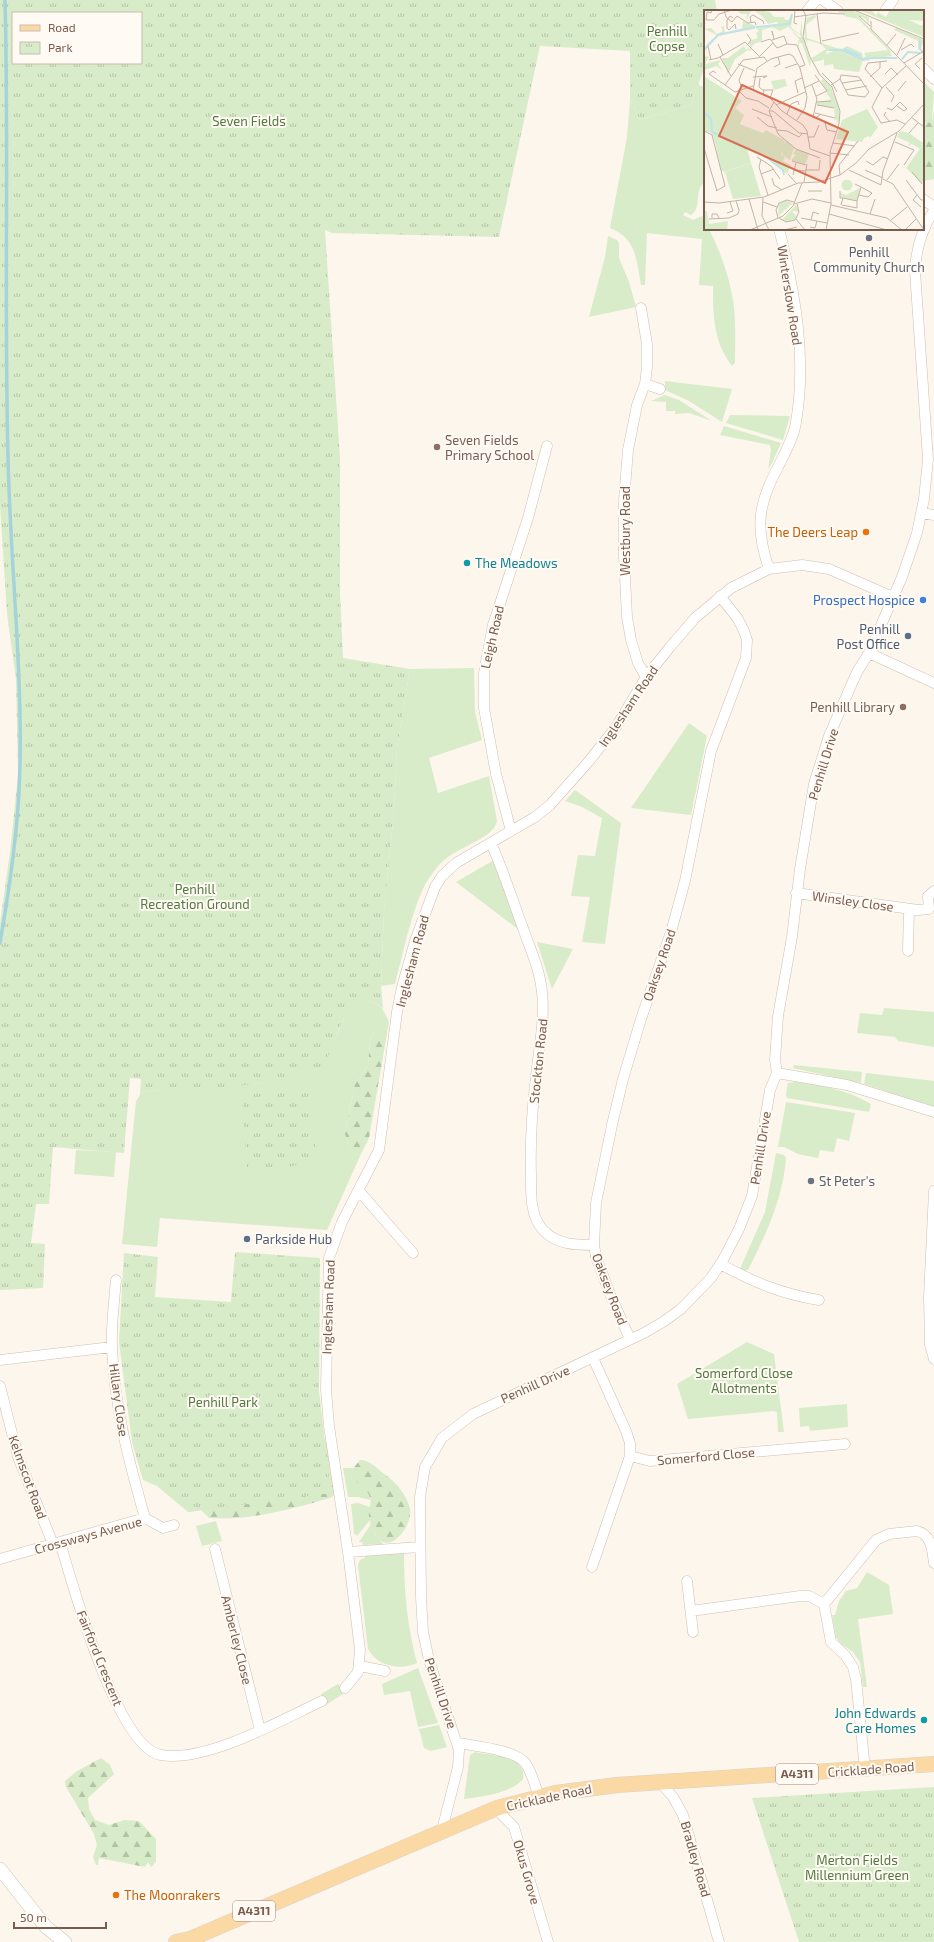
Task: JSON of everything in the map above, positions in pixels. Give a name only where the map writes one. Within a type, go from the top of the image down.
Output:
[{"type":"main road","name":"Cricklade Road","points":[[184,1941],[495,1808],[539,1796],[602,1786],[865,1770],[934,1764]]},
{"type":"main road","points":[[0,1869],[46,1927],[65,1942]]},
{"type":"main road","points":[[46,1927],[53,1942]]},
{"type":"street","points":[[808,10],[816,0]]},
{"type":"street","points":[[823,0],[837,10]]},
{"type":"street","points":[[886,10],[893,0]]},
{"type":"street","points":[[924,69],[934,79]]},
{"type":"street","points":[[924,200],[934,209]]},
{"type":"street","name":"Penhill Drive","points":[[442,1830],[458,1767],[459,1750],[430,1660],[423,1632],[420,1547],[420,1497],[422,1475],[429,1457],[442,1438],[463,1420],[482,1408],[593,1358],[663,1322],[681,1309],[711,1278],[740,1229],[752,1196],[770,1090],[777,1073],[775,1060],[778,1016],[792,937],[796,893],[811,802],[820,764],[840,710],[857,672],[869,653],[893,597],[913,547],[922,513],[928,472],[929,387],[915,282],[915,262],[921,238],[934,209]]},
{"type":"street","name":"Winterslow Road","points":[[769,569],[762,544],[762,506],[765,493],[785,453],[794,429],[800,386],[799,347],[795,310],[779,230]]},
{"type":"street","name":"Westbury Road","points":[[641,308],[647,356],[644,384],[634,416],[628,450],[624,500],[624,534],[627,617],[634,651],[646,677]]},
{"type":"street","points":[[644,384],[660,389]]},
{"type":"street","name":"Leigh Road","points":[[511,831],[496,774],[484,708],[484,673],[493,625],[528,518],[547,446]]},
{"type":"street","points":[[922,513],[934,515]]},
{"type":"street","name":"Inglesham Road","points":[[348,1552],[327,1402],[326,1310],[328,1258],[342,1222],[379,1150],[397,1012],[402,987],[426,909],[435,887],[445,873],[456,863],[542,812],[570,783],[616,727],[646,677],[685,629],[720,596],[740,582],[769,569],[791,565],[816,566],[845,575],[893,597]]},
{"type":"street","name":"Oaksey Road","points":[[630,1339],[601,1272],[594,1245],[598,1195],[619,1095],[641,1019],[672,932],[695,839],[711,751],[746,658],[747,640],[744,631],[738,619],[720,596]]},
{"type":"street","points":[[869,653],[934,683]]},
{"type":"street","name":"Stockton Road","points":[[491,843],[500,862],[536,965],[542,991],[541,1037],[535,1081],[532,1127],[531,1201],[534,1215],[543,1230],[560,1242],[577,1245],[594,1245]]},
{"type":"street","name":"Winsley Close","points":[[796,893],[909,909],[932,909],[928,896],[934,891]]},
{"type":"street","name":"Winsley Close","points":[[908,951],[909,909]]},
{"type":"street","points":[[777,1073],[847,1085],[934,1112]]},
{"type":"street","points":[[359,1190],[413,1253]]},
{"type":"street","points":[[934,1191],[930,1345],[934,1359]]},
{"type":"street","points":[[720,1264],[763,1286],[790,1295],[819,1300]]},
{"type":"street","name":"Hillary Close","points":[[116,1280],[112,1347],[123,1438],[145,1518]]},
{"type":"street","points":[[0,1360],[112,1347]]},
{"type":"street","points":[[592,1567],[630,1456],[630,1442],[626,1431],[593,1358]]},
{"type":"street","name":"Kelmscot Road","points":[[0,1386],[18,1457],[57,1543]]},
{"type":"street","name":"Somerford Close","points":[[630,1456],[650,1460],[845,1444]]},
{"type":"street","name":"Crossways Avenue","points":[[0,1559],[145,1518],[163,1528],[174,1525]]},
{"type":"street","points":[[865,1770],[856,1679],[853,1667],[845,1655],[831,1642],[824,1604],[876,1540],[881,1536],[917,1531],[922,1532],[927,1536],[931,1544],[934,1563]]},
{"type":"street","name":"Fairford Crescent","points":[[57,1543],[104,1676],[129,1726],[145,1748],[159,1755],[184,1756],[215,1748],[260,1730],[322,1701]]},
{"type":"street","points":[[344,1688],[354,1678],[360,1666],[360,1650],[348,1552],[420,1547]]},
{"type":"street","name":"Amberley Close","points":[[215,1549],[260,1730]]},
{"type":"street","points":[[686,1581],[694,1632]]},
{"type":"street","points":[[691,1611],[800,1596],[809,1596],[824,1604]]},
{"type":"street","points":[[360,1666],[385,1671]]},
{"type":"street","name":"Penhill Drive","points":[[458,1743],[505,1752],[520,1757],[529,1768],[539,1796]]},
{"type":"street","name":"Bradley Road","points":[[660,1782],[673,1797],[683,1816],[719,1942]]},
{"type":"street","name":"Okus Grove","points":[[495,1808],[514,1827],[548,1942]]},
{"type":"green space","name":"Penhill Recreation Ground","points":[[0,0],[715,0],[717,10],[704,10],[704,69],[691,105],[640,120],[630,100],[630,51],[540,46],[499,237],[332,233],[325,230],[340,458],[340,593],[343,658],[410,669],[397,748],[394,812],[384,911],[381,986],[383,1009],[377,1004],[370,1002],[355,1005],[348,1012],[343,1021],[325,1062],[318,1069],[313,1071],[245,1085],[146,1091],[140,1095],[141,1079],[130,1078],[124,1153],[53,1147],[49,1204],[36,1204],[31,1243],[45,1244],[43,1288],[0,1290],[0,923],[10,852],[18,775],[16,680],[7,614],[0,505]]},
{"type":"green space","points":[[924,82],[934,92],[932,121],[926,124],[924,118]]},
{"type":"green space","points":[[698,85],[704,87],[704,183],[699,189],[697,208],[695,212],[691,215],[685,212],[683,215],[693,220],[702,216],[704,220],[704,230],[709,230],[725,267],[731,288],[735,315],[735,363],[732,366],[721,347],[715,328],[713,286],[699,285],[702,239],[647,233],[645,285],[641,285],[634,251],[626,238],[610,228],[627,137],[630,100],[640,120],[691,105]]},
{"type":"green space","points":[[934,111],[934,179],[924,181],[924,123],[926,124],[932,121]]},
{"type":"green space","points":[[608,236],[617,240],[619,243],[619,258],[629,282],[636,307],[589,317],[605,257]]},
{"type":"green space","points":[[665,381],[732,389],[722,422],[689,401],[665,390]]},
{"type":"green space","points":[[665,395],[679,400],[712,421],[689,413],[675,414],[675,411],[666,411],[666,402],[651,401]]},
{"type":"green space","points":[[730,415],[790,416],[783,440],[726,423]]},
{"type":"green space","points":[[724,426],[781,443],[768,469],[771,450],[770,445],[720,435]]},
{"type":"green space","points":[[474,668],[475,712],[482,740],[429,758],[438,793],[489,776],[497,821],[490,832],[452,854],[441,863],[434,872],[426,884],[414,911],[395,984],[381,986],[384,911],[394,812],[397,748],[410,669]]},
{"type":"green space","points":[[689,723],[707,736],[691,815],[631,808]]},
{"type":"green space","points":[[575,790],[621,823],[605,944],[582,942],[590,897],[571,896],[578,855],[595,856],[602,818],[582,807],[565,801]]},
{"type":"green space","points":[[494,860],[519,930],[456,882]]},
{"type":"green space","points":[[537,942],[573,949],[552,989]]},
{"type":"green space","points":[[367,1001],[379,1006],[389,1022],[375,1031],[370,1040],[368,1066],[355,1084],[345,1134],[348,1145],[355,1154],[360,1156],[327,1230],[160,1218],[157,1247],[122,1244],[136,1101],[140,1095],[146,1091],[260,1083],[327,1057],[347,1012],[356,1003]]},
{"type":"green space","points":[[884,1008],[934,1012],[934,1047],[898,1041],[895,1037],[857,1033],[860,1013],[882,1015]]},
{"type":"green space","points":[[389,1022],[369,1138],[360,1156],[355,1154],[348,1145],[345,1134],[355,1084],[368,1066],[370,1040],[375,1031]]},
{"type":"green space","points":[[794,1065],[862,1072],[861,1083],[793,1068]]},
{"type":"green space","points":[[866,1073],[934,1081],[934,1107],[864,1084]]},
{"type":"green space","points":[[795,1082],[825,1087],[853,1095],[871,1104],[869,1112],[787,1098],[786,1094],[788,1083]]},
{"type":"green space","points":[[310,1088],[317,1160],[273,1171],[247,1168],[242,1095]]},
{"type":"green space","points":[[786,1102],[855,1113],[849,1141],[837,1138],[834,1152],[820,1150],[818,1158],[798,1154],[784,1147],[778,1147]]},
{"type":"green space","points":[[76,1150],[116,1152],[114,1177],[74,1174]]},
{"type":"green space","points":[[776,1153],[784,1155],[786,1158],[781,1188],[773,1216],[748,1270],[739,1271],[765,1212]]},
{"type":"green space","name":"Penhill Park","points":[[235,1252],[320,1258],[319,1391],[331,1493],[188,1512],[157,1486],[143,1480],[132,1442],[119,1342],[124,1253],[158,1257],[155,1297],[231,1302]]},
{"type":"green space","name":"Somerford Close Allotments","points":[[747,1342],[774,1354],[784,1432],[778,1432],[777,1412],[774,1411],[688,1419],[677,1384]]},
{"type":"green space","points":[[847,1404],[848,1427],[810,1431],[809,1426],[800,1427],[799,1408]]},
{"type":"green space","points":[[324,1439],[330,1449],[337,1493],[330,1498],[285,1510],[239,1518],[209,1518],[201,1510],[188,1512]]},
{"type":"green space","points":[[360,1460],[372,1464],[392,1480],[400,1489],[409,1504],[410,1516],[407,1524],[398,1538],[392,1542],[386,1543],[380,1540],[370,1523],[369,1512],[371,1502],[369,1494],[355,1479],[351,1471]]},
{"type":"green space","points":[[343,1468],[353,1468],[352,1475],[368,1493],[371,1500],[358,1497],[348,1497]]},
{"type":"green space","points":[[358,1503],[370,1507],[370,1520],[357,1536],[354,1533],[351,1504]]},
{"type":"green space","points":[[216,1521],[222,1541],[202,1546],[196,1526]]},
{"type":"green space","points":[[371,1524],[375,1534],[383,1544],[363,1545],[362,1542],[359,1542]]},
{"type":"green space","points":[[404,1552],[407,1608],[417,1663],[403,1667],[396,1667],[383,1663],[372,1655],[368,1649],[358,1565],[360,1560],[365,1558],[365,1555]]},
{"type":"green space","points":[[867,1572],[889,1585],[893,1614],[858,1619],[867,1687],[863,1687],[860,1662],[853,1652],[840,1643],[836,1637],[832,1615],[835,1615],[839,1601],[846,1591],[857,1588]]},
{"type":"green space","points":[[418,1668],[438,1723],[418,1727],[410,1691],[384,1695],[382,1684]]},
{"type":"green space","points":[[338,1684],[346,1692],[326,1705],[321,1694]]},
{"type":"green space","points":[[439,1725],[447,1747],[431,1751],[424,1748],[419,1729]]},
{"type":"green space","points":[[475,1752],[498,1756],[514,1761],[523,1771],[523,1779],[511,1788],[495,1794],[464,1799],[470,1755]]},
{"type":"green space","points":[[101,1758],[110,1765],[114,1774],[88,1798],[89,1809],[95,1820],[109,1825],[124,1820],[139,1821],[156,1839],[156,1862],[151,1867],[148,1862],[145,1867],[99,1858],[98,1865],[96,1865],[93,1857],[97,1845],[94,1834],[66,1787],[65,1781],[77,1771]]},
{"type":"green space","name":"Merton Fields Millennium Green","points":[[934,1787],[934,1942],[799,1942],[752,1798]]},
{"type":"waterway","points":[[0,943],[13,854],[18,809],[20,764],[18,649],[8,456],[6,342],[7,114],[5,0]]},
{"type":"place","name":"Penhill Community Church","points":[[869,238]]},
{"type":"place","name":"Seven Fields Primary School","points":[[437,447]]},
{"type":"place","name":"The Deers Leap","points":[[866,532]]},
{"type":"place","name":"The Meadows","points":[[467,563]]},
{"type":"place","name":"Prospect Hospice","points":[[923,600]]},
{"type":"place","name":"Penhill Post Office","points":[[908,636]]},
{"type":"place","name":"Penhill Library","points":[[903,707]]},
{"type":"place","name":"St Peter's","points":[[811,1181]]},
{"type":"place","name":"Parkside Hub","points":[[247,1239]]},
{"type":"place","name":"John Edwards Care Homes","points":[[924,1720]]},
{"type":"place","name":"The Moonrakers","points":[[116,1895]]},
{"type":"park label","name":"Penhill Copse","points":[[667,38]]},
{"type":"park label","name":"Seven Fields","points":[[249,121]]}]
